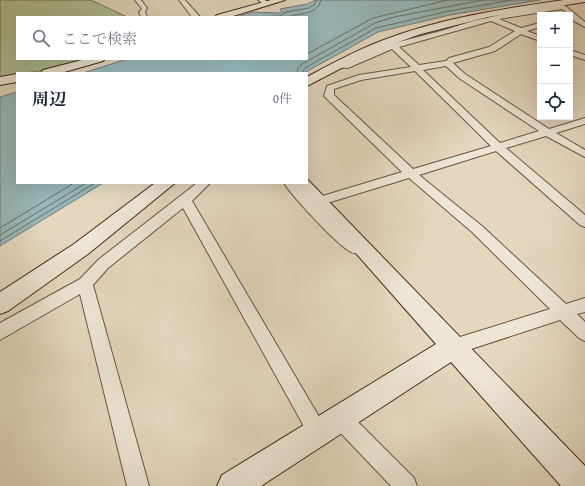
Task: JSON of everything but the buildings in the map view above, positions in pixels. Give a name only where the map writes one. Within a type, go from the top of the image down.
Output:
[{"type":"street","points":[[138,0],[145,9],[142,12],[144,16]]},
{"type":"street","points":[[182,0],[197,16]]},
{"type":"street","points":[[223,16],[264,2],[281,0]]},
{"type":"street","points":[[308,81],[337,65],[377,46],[424,30],[521,10],[583,0]]},
{"type":"street","points":[[337,65],[346,66],[352,64],[357,59],[394,46],[444,33],[460,26],[521,10],[564,7],[567,12]]},
{"type":"street","points":[[491,18],[537,38]]},
{"type":"street","points":[[573,20],[585,25]]},
{"type":"street","points":[[537,26],[520,31],[492,49],[452,60],[448,63],[359,78],[330,88],[329,96],[411,174],[477,229],[585,333]]},
{"type":"street","points":[[394,46],[498,147],[585,222]]},
{"type":"street","points":[[573,53],[585,58]]},
{"type":"street","points":[[51,72],[95,60]]},
{"type":"street","points":[[448,63],[462,76],[585,154]]},
{"type":"street","points":[[0,81],[16,78]]},
{"type":"street","points":[[320,201],[585,121]]},
{"type":"street","points":[[0,304],[82,249],[165,184]]},
{"type":"street","points":[[0,332],[85,283],[103,264],[185,200],[203,184]]},
{"type":"street","points":[[291,184],[331,228],[394,280]]},
{"type":"street","points":[[305,184],[582,486]]},
{"type":"street","points":[[185,200],[318,432]]},
{"type":"street","points":[[85,283],[138,486]]},
{"type":"street","points":[[233,486],[453,347],[585,305]]},
{"type":"street","points":[[340,418],[406,486]]},
{"type":"green space","points":[[0,0],[91,0],[125,16],[16,16],[16,60],[82,60],[60,67],[32,72],[16,72],[16,75],[0,79]]},
{"type":"water","points":[[316,0],[540,0],[450,15],[378,32],[306,72],[86,72],[124,60],[308,60],[308,16],[240,16],[252,12],[280,13],[282,11],[280,9],[307,4]]},
{"type":"water","points":[[16,92],[16,184],[101,184],[0,246],[0,97]]}]
